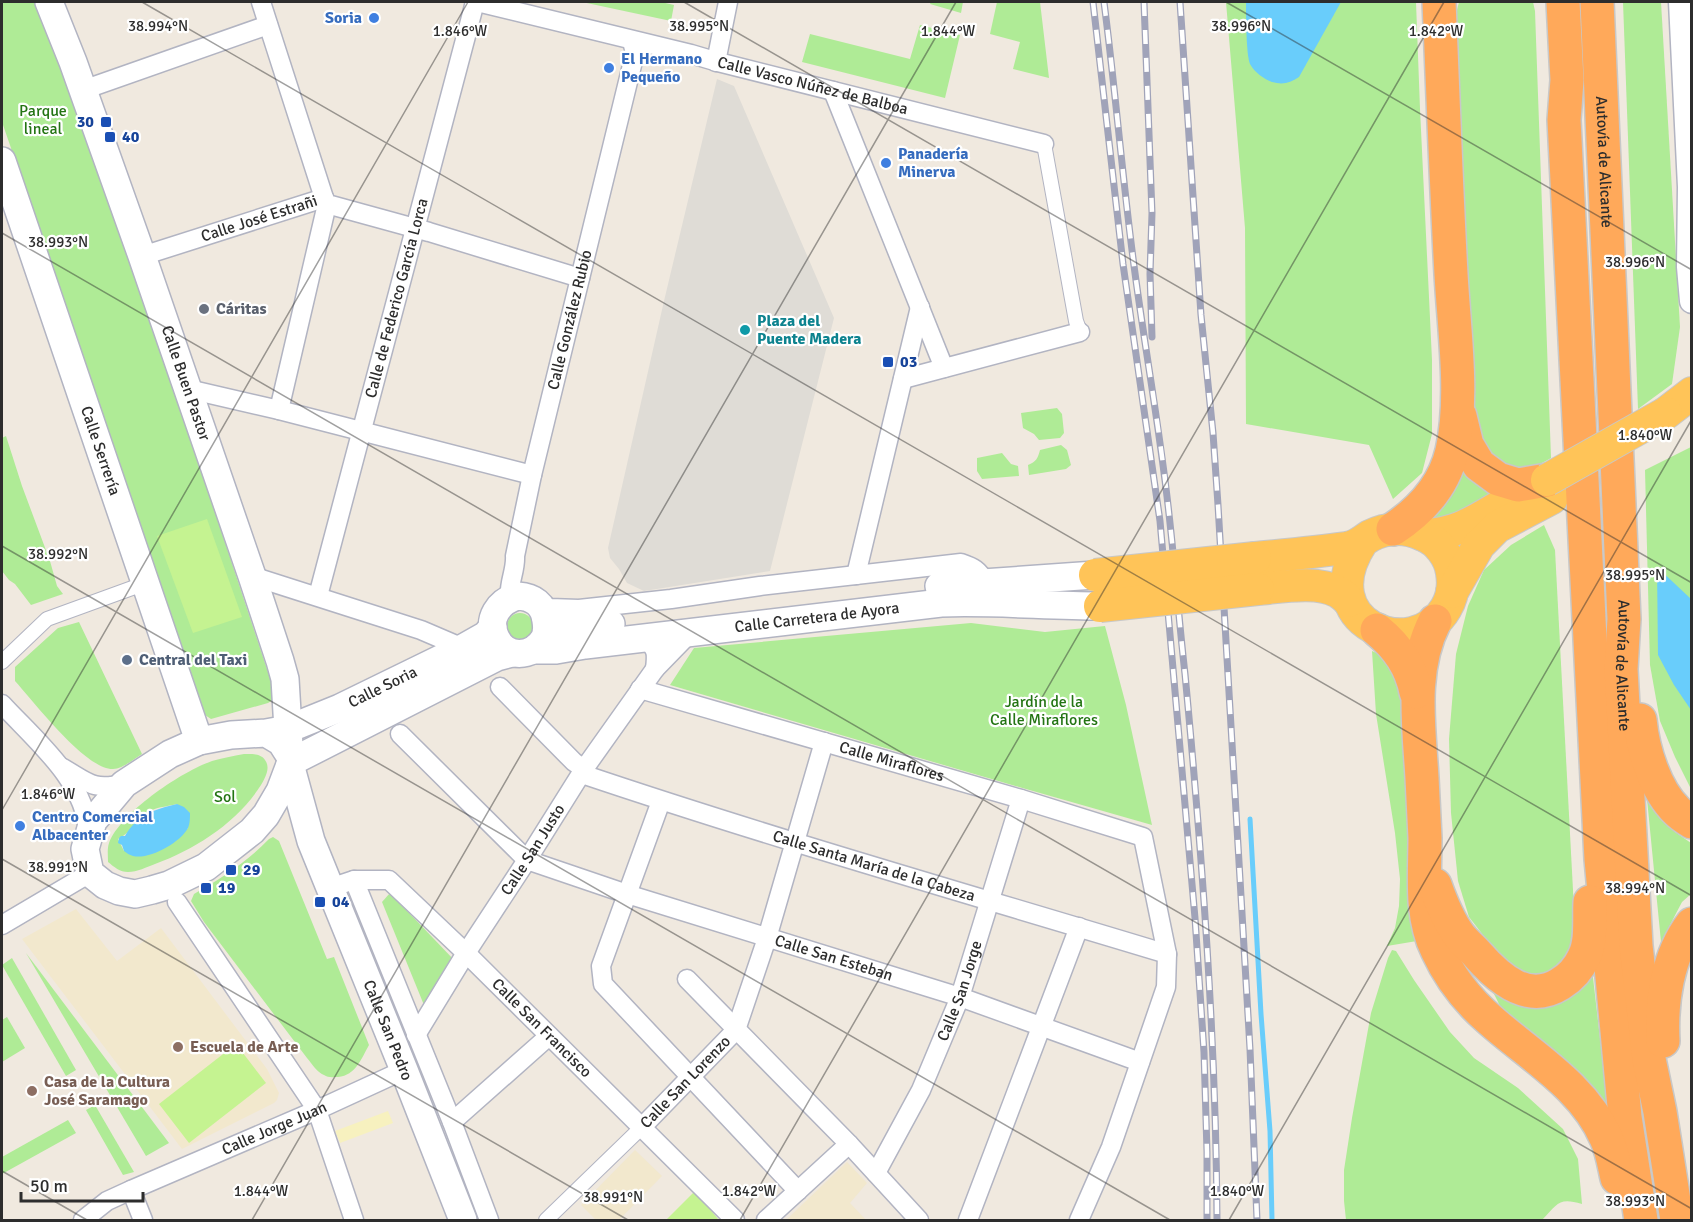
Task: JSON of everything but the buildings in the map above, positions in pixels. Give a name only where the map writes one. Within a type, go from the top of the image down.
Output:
[{"type":"highway","points":[[1439,2],[1458,408],[1467,445],[1479,465],[1498,479],[1518,485],[1549,489]]},
{"type":"highway","points":[[1545,2],[1548,11],[1553,83],[1564,120]]},
{"type":"highway","name":"Autovía de Alicante","points":[[1563,2],[1567,81],[1564,120],[1601,859],[1625,1117],[1641,1221]]},
{"type":"highway","name":"Autovía de Alicante","points":[[1597,2],[1624,619],[1621,669],[1636,946],[1649,1059],[1660,1112],[1677,1221]]},
{"type":"highway","points":[[1095,575],[1346,548],[1381,531],[1439,535],[1457,530],[1549,489],[1675,422],[1691,393]]},
{"type":"highway","points":[[1408,532],[1418,510],[1441,482],[1452,452],[1458,408]]},
{"type":"highway","points":[[1377,630],[1398,635],[1420,632],[1428,628],[1446,607],[1479,545],[1497,527],[1549,489]]},
{"type":"highway","points":[[1408,532],[1440,547],[1451,567],[1452,592]]},
{"type":"highway","points":[[1362,542],[1351,560],[1348,571],[1346,592],[1349,601],[1352,609],[1364,623],[1390,640],[1399,651],[1410,670],[1418,700]]},
{"type":"highway","points":[[1100,606],[1305,586],[1324,587],[1337,591],[1349,601]]},
{"type":"highway","points":[[1624,619],[1635,665],[1641,733],[1650,766],[1675,810],[1692,822]]},
{"type":"highway","points":[[1435,621],[1423,656],[1418,700],[1425,836],[1424,883],[1427,917],[1436,949],[1464,994],[1488,1019],[1554,1071],[1577,1094],[1594,1117],[1606,1138],[1615,1167],[1625,1221]]},
{"type":"highway","points":[[1425,836],[1435,886],[1443,908],[1458,934],[1503,979],[1520,989],[1539,992],[1550,990],[1569,979],[1585,957],[1590,903],[1601,859]]},
{"type":"highway","points":[[1660,1112],[1664,1059],[1662,1030],[1667,977],[1683,936],[1692,924]]},
{"type":"main road","name":"Calle Buen Pastor","points":[[53,7],[83,90],[110,144],[142,256],[285,679],[277,731],[290,761]]},
{"type":"main road","name":"Calle Serrería","points":[[2,161],[199,741]]},
{"type":"main road","name":"Calle Carretera de Ayora","points":[[542,610],[558,626],[582,627],[985,582],[1095,575]]},
{"type":"main road","points":[[528,597],[542,610],[546,632],[543,639],[523,652],[504,649],[494,637],[493,620],[497,609],[510,598],[528,597]]},
{"type":"main road","name":"Calle Carretera de Ayora","points":[[523,652],[556,650],[941,603],[1100,606]]},
{"type":"main road","name":"Calle Soria","points":[[89,837],[93,821],[124,784],[170,754],[199,741],[231,735],[277,731],[340,708],[463,648],[493,627]]},
{"type":"main road","name":"Calle Soria","points":[[290,761],[497,657],[523,652]]},
{"type":"main road","points":[[89,837],[85,849],[90,873],[105,885],[135,894],[152,890],[177,892],[252,831],[266,815],[280,791],[290,761]]},
{"type":"main road","name":"Calle San Pedro","points":[[290,761],[311,841]]},
{"type":"main road","name":"Calle San Pedro","points":[[266,815],[290,821],[311,841],[342,884],[404,1070],[463,1221]]},
{"type":"street","points":[[261,2],[325,201],[279,410]]},
{"type":"street","name":"Calle Vasco Núñez de Balboa","points":[[476,2],[692,54],[716,62],[1044,144]]},
{"type":"street","name":"Calle de Federico García Lorca","points":[[318,596],[414,228],[476,2]]},
{"type":"street","points":[[716,62],[728,2]]},
{"type":"street","points":[[1681,2],[1691,190],[1689,267],[1692,301]]},
{"type":"street","points":[[83,90],[268,25]]},
{"type":"street","name":"Calle González Rubio","points":[[510,598],[508,588],[516,564],[515,556],[532,475],[635,53],[632,40]]},
{"type":"street","points":[[833,91],[944,368]]},
{"type":"street","points":[[903,379],[1080,332],[1076,321],[1044,144]]},
{"type":"street","name":"Calle José Estrañi","points":[[142,256],[325,201],[580,278]]},
{"type":"street","points":[[856,575],[920,307]]},
{"type":"street","points":[[188,389],[532,475]]},
{"type":"street","points":[[542,610],[579,609],[671,599],[760,586],[961,563],[981,573],[985,582]]},
{"type":"street","points":[[252,576],[421,630],[463,648]]},
{"type":"street","points":[[2,662],[47,619],[146,583]]},
{"type":"street","name":"Calle San Justo","points":[[416,1035],[583,772],[655,669],[691,632]]},
{"type":"street","points":[[644,638],[656,651],[655,669]]},
{"type":"street","points":[[500,687],[583,772]]},
{"type":"street","name":"Calle Miraflores","points":[[640,689],[1021,799],[1143,837],[1167,954]]},
{"type":"street","points":[[2,704],[59,766],[82,803],[88,819],[89,837]]},
{"type":"street","points":[[400,734],[527,860]]},
{"type":"street","name":"Calle San Lorenzo","points":[[546,1221],[736,1030],[767,938],[824,742]]},
{"type":"street","points":[[59,766],[97,787],[106,788],[124,784]]},
{"type":"street","name":"Calle Santa María de la Cabeza","points":[[583,772],[661,801],[1167,954]]},
{"type":"street","name":"Calle San Jorge","points":[[876,1173],[921,1090],[960,996],[1021,799]]},
{"type":"street","points":[[661,801],[601,966],[603,984],[798,1191]]},
{"type":"street","name":"Calle San Esteban","points":[[527,860],[767,938],[960,996],[1140,1062]]},
{"type":"street","points":[[2,925],[90,873]]},
{"type":"street","name":"Calle San Francisco","points":[[342,884],[389,880],[466,953],[735,1221]]},
{"type":"street","name":"Calle San Pedro","points":[[342,884],[416,1035],[489,1221]]},
{"type":"street","points":[[177,892],[317,1110],[354,1221]]},
{"type":"street","points":[[968,1221],[1079,927]]},
{"type":"street","points":[[1079,1221],[1111,1147],[1166,987],[1167,954]]},
{"type":"street","points":[[687,980],[849,1144],[920,1221]]},
{"type":"street","points":[[452,1122],[549,1036]]},
{"type":"street","name":"Calle Jorge Juan","points":[[83,1221],[107,1201],[130,1190],[404,1070]]},
{"type":"street","points":[[765,1221],[849,1144]]},
{"type":"street","points":[[130,1190],[143,1221]]},
{"type":"shaded area","name":"Plaza del Puente Madera","points":[[717,79],[734,86],[834,318],[770,571],[644,591],[627,583],[610,558],[608,548]]},
{"type":"shaded area","name":"Escuela de Arte","points":[[76,909],[117,961],[161,928],[267,1069],[279,1093],[277,1100],[182,1149],[22,939]]},
{"type":"shaded area","points":[[635,1150],[662,1176],[619,1220],[596,1220],[581,1205]]},
{"type":"shaded area","points":[[847,1162],[867,1183],[850,1203],[866,1220],[786,1220]]},
{"type":"green space","name":"Parque lineal","points":[[2,2],[39,2],[74,86],[275,694],[274,699],[268,703],[211,719],[205,715],[199,701],[2,122]]},
{"type":"green space","points":[[582,2],[661,2],[674,5],[671,21]]},
{"type":"green space","points":[[931,2],[963,2],[961,13],[930,4]]},
{"type":"green space","points":[[997,2],[1040,2],[1049,78],[1013,69],[1020,42],[990,34]]},
{"type":"green space","points":[[1226,2],[1416,2],[1432,360],[1432,434],[1422,473],[1393,499],[1369,445],[1246,424],[1245,228]]},
{"type":"green space","points":[[1459,2],[1533,2],[1535,11],[1551,458],[1535,466],[1519,470],[1510,469],[1495,460],[1472,429],[1455,18]]},
{"type":"green space","points":[[1623,2],[1661,2],[1680,327],[1672,384],[1638,409]]},
{"type":"green space","points":[[920,25],[960,35],[945,98],[802,62],[810,34],[910,59]]},
{"type":"green space","points":[[1057,408],[1062,414],[1064,433],[1060,438],[1039,440],[1023,428],[1021,413]]},
{"type":"green space","points":[[6,436],[57,586],[63,594],[31,605],[2,571],[2,438]]},
{"type":"green space","points":[[1061,445],[1067,450],[1071,465],[1066,469],[1029,475],[1028,465],[1033,463],[1040,450]]},
{"type":"green space","points":[[1691,447],[1691,789],[1660,721],[1650,665],[1645,470]]},
{"type":"green space","points":[[1002,453],[1011,464],[1018,466],[1019,476],[982,479],[977,471],[977,458]]},
{"type":"green space","points":[[1460,461],[1492,496],[1434,524],[1427,515]]},
{"type":"green space","points":[[207,519],[242,617],[193,633],[157,536]]},
{"type":"green space","points":[[1544,525],[1555,550],[1575,928],[1568,954],[1553,973],[1522,975],[1490,944],[1469,917],[1458,881],[1451,813],[1449,739],[1456,654],[1468,606],[1484,570],[1511,545]]},
{"type":"green space","points":[[520,613],[530,616],[533,626],[530,636],[520,639],[510,636],[507,626],[510,616]]},
{"type":"green space","points":[[79,622],[142,754],[117,769],[102,766],[75,747],[15,681],[15,667],[58,628]]},
{"type":"green space","name":"Jardín de la Calle Miraflores","points":[[971,623],[1045,632],[1105,626],[1126,705],[1152,825],[670,685],[694,648]]},
{"type":"green space","points":[[1372,651],[1383,656],[1402,691],[1423,940],[1387,946],[1395,928],[1400,879],[1376,714]]},
{"type":"green space","name":"Sol","points":[[244,754],[263,758],[267,763],[266,776],[251,799],[227,823],[185,851],[142,869],[125,872],[108,862],[108,845],[116,831],[153,794],[199,766]],"holes":[[[177,804],[188,828],[172,843],[124,851],[118,839],[152,810]]]},
{"type":"green space","points":[[1647,799],[1675,832],[1691,843],[1691,894],[1682,902],[1661,942]]},
{"type":"green space","points":[[273,837],[279,841],[327,959],[334,957],[369,1045],[354,1070],[344,1076],[327,1077],[315,1068],[204,922],[191,901],[194,894],[234,869]]},
{"type":"green space","points":[[390,893],[455,961],[426,1010],[382,902]]},
{"type":"green space","points":[[1392,950],[1396,951],[1450,1032],[1474,1058],[1518,1088],[1563,1129],[1578,1159],[1582,1204],[1568,1201],[1559,1203],[1542,1220],[1346,1220],[1344,1170],[1352,1118],[1371,1013]]},
{"type":"green space","points":[[26,953],[169,1143],[146,1156]]},
{"type":"green space","points":[[12,958],[76,1070],[66,1076],[2,965]]},
{"type":"green space","points":[[1592,969],[1609,1116],[1503,1012],[1485,976],[1504,992]]},
{"type":"green space","points":[[7,1017],[25,1048],[2,1062],[2,1020]]},
{"type":"green space","points":[[236,1044],[266,1083],[189,1143],[159,1104]]},
{"type":"green space","points":[[95,1105],[134,1172],[123,1175],[86,1110]]},
{"type":"green space","points":[[68,1120],[76,1133],[2,1174],[2,1157]]},
{"type":"green space","points":[[695,1191],[718,1219],[666,1220]]},
{"type":"sand","points":[[388,1111],[393,1123],[340,1143],[335,1131]]},
{"type":"water","points":[[1246,2],[1341,2],[1299,77],[1280,83],[1263,77],[1250,64]]},
{"type":"water","points":[[1657,567],[1691,599],[1691,710],[1658,655]]},
{"type":"water","points":[[177,804],[190,813],[190,823],[184,834],[171,845],[155,853],[140,857],[129,855],[124,851],[122,845],[118,843],[119,838],[125,836],[135,823],[154,811]]},
{"type":"waterway","points":[[1250,819],[1270,1131],[1272,1220]]},
{"type":"railway","points":[[1093,2],[1123,264],[1160,521],[1195,918],[1204,1052],[1207,1220]]},
{"type":"railway","points":[[1104,2],[1133,258],[1165,482],[1185,674],[1207,947],[1214,1083],[1217,1220]]},
{"type":"railway","points":[[1144,2],[1152,213],[1150,274],[1152,337]]},
{"type":"railway","points":[[1180,2],[1201,315],[1218,505],[1250,1049],[1257,1220]]},
{"type":"place","name":"Soria","points":[[374,18]]},
{"type":"place","name":"El Hermano Pequeño","points":[[609,68]]},
{"type":"place","name":"30","points":[[106,122]]},
{"type":"place","name":"40","points":[[110,137]]},
{"type":"place","name":"Panadería Minerva","points":[[886,163]]},
{"type":"place","name":"Cáritas","points":[[204,309]]},
{"type":"place","name":"Plaza del Puente Madera","points":[[745,330]]},
{"type":"place","name":"03","points":[[888,362]]},
{"type":"place","name":"Central del Taxi","points":[[127,660]]},
{"type":"place","name":"Centro Comercial Albacenter","points":[[20,826]]},
{"type":"place","name":"29","points":[[231,870]]},
{"type":"place","name":"19","points":[[206,888]]},
{"type":"place","name":"04","points":[[320,902]]},
{"type":"place","name":"Escuela de Arte","points":[[178,1047]]},
{"type":"place","name":"Casa de la Cultura José Saramago","points":[[32,1091]]}]
